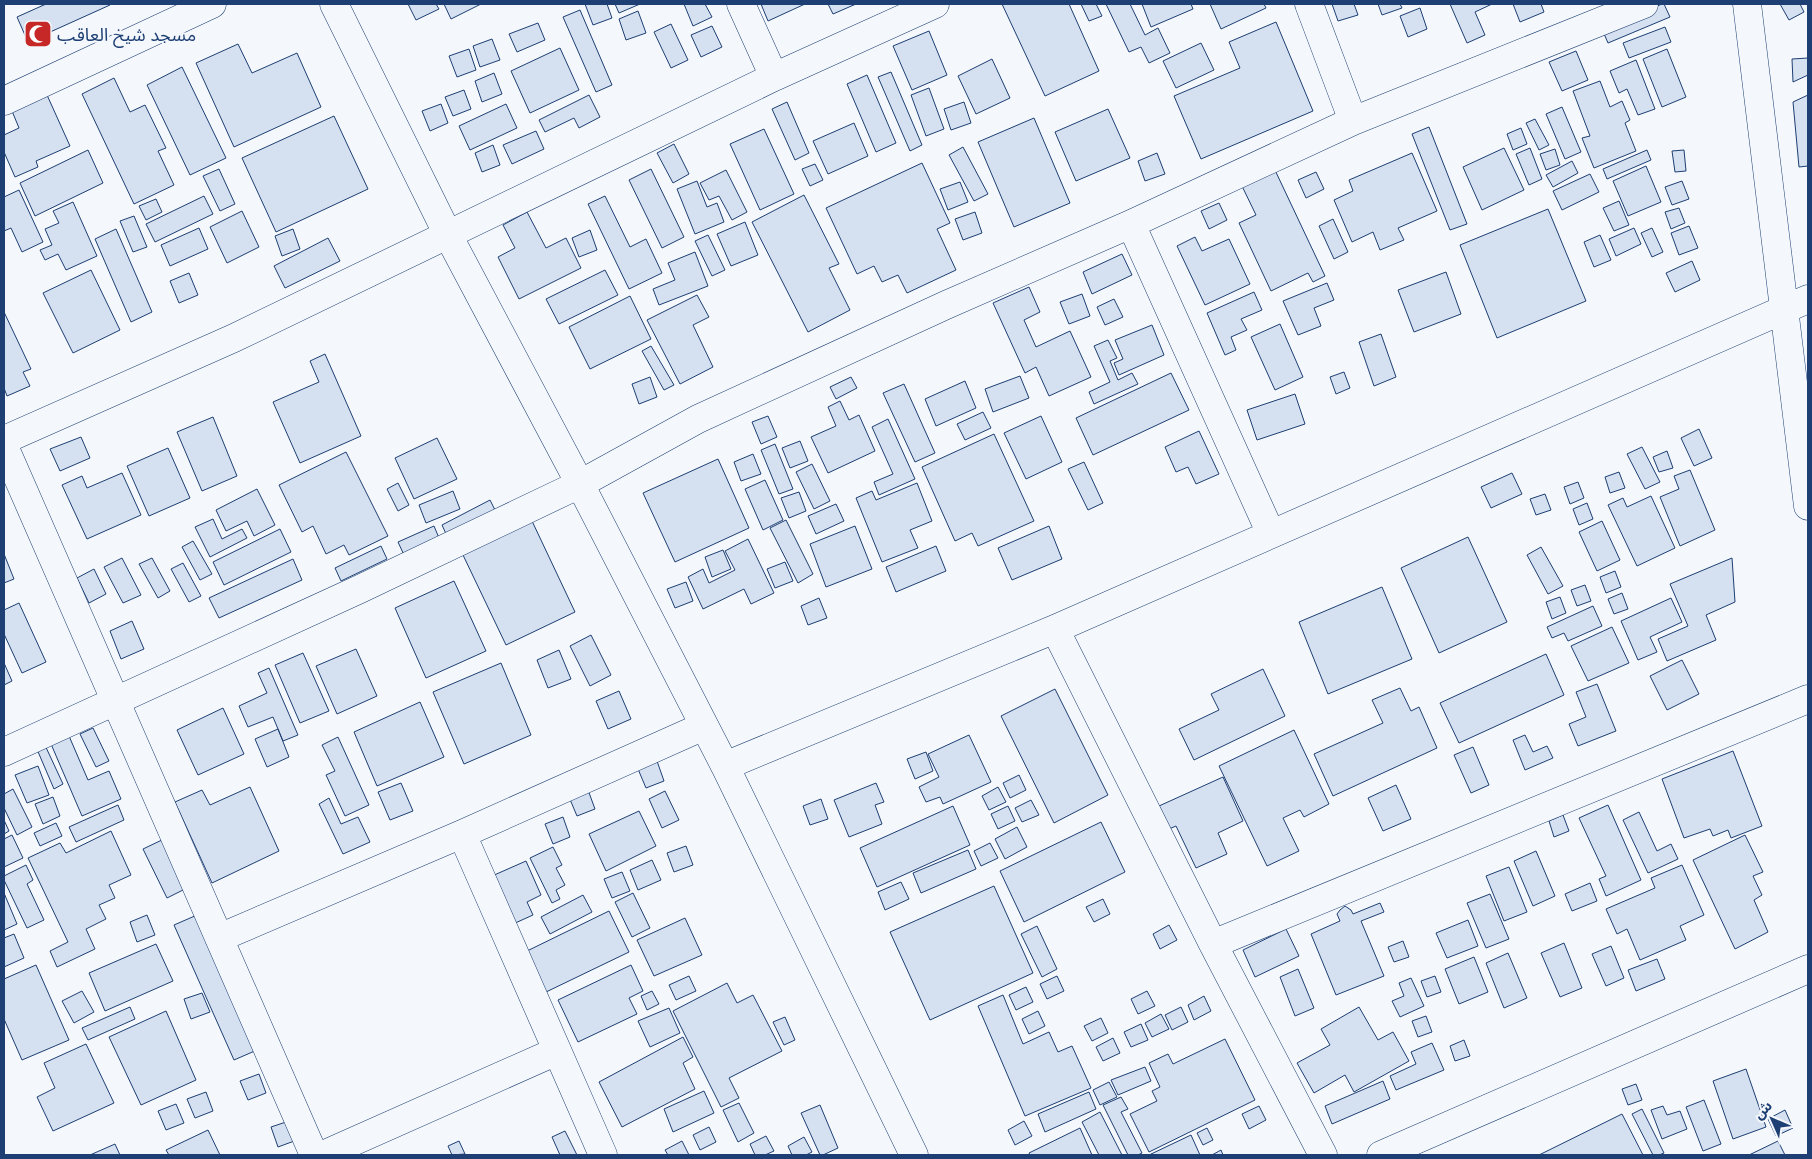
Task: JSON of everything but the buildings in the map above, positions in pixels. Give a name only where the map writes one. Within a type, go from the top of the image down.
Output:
[{"type":"street","points":[[4,101],[212,4]]},
{"type":"street","points":[[334,4],[448,235],[580,484],[725,766],[914,1155]]},
{"type":"street","points":[[741,4],[774,77]]},
{"type":"street","points":[[4,440],[234,338],[774,77],[935,4]]},
{"type":"street","points":[[1310,4],[1354,121]]},
{"type":"street","points":[[4,752],[369,585],[580,484],[698,419],[946,305],[1131,224],[1354,121],[1644,4]]},
{"type":"street","points":[[1747,4],[1797,304],[1808,506]]},
{"type":"street","points":[[1131,224],[1270,534]]},
{"type":"street","points":[[725,766],[1055,628],[1797,304]]},
{"type":"street","points":[[4,446],[114,702],[314,1155]]},
{"type":"street","points":[[1055,628],[1214,944],[1323,1155]]},
{"type":"street","points":[[1214,944],[1808,699]]},
{"type":"street","points":[[219,938],[462,834],[704,726]]},
{"type":"street","points":[[462,834],[603,1155]]},
{"type":"street","points":[[1381,1155],[1808,969]]},
{"type":"street","points":[[323,1155],[557,1052]]},
{"type":"place","name":"مسجد شيخ العاقب","points":[[38,34]]}]
